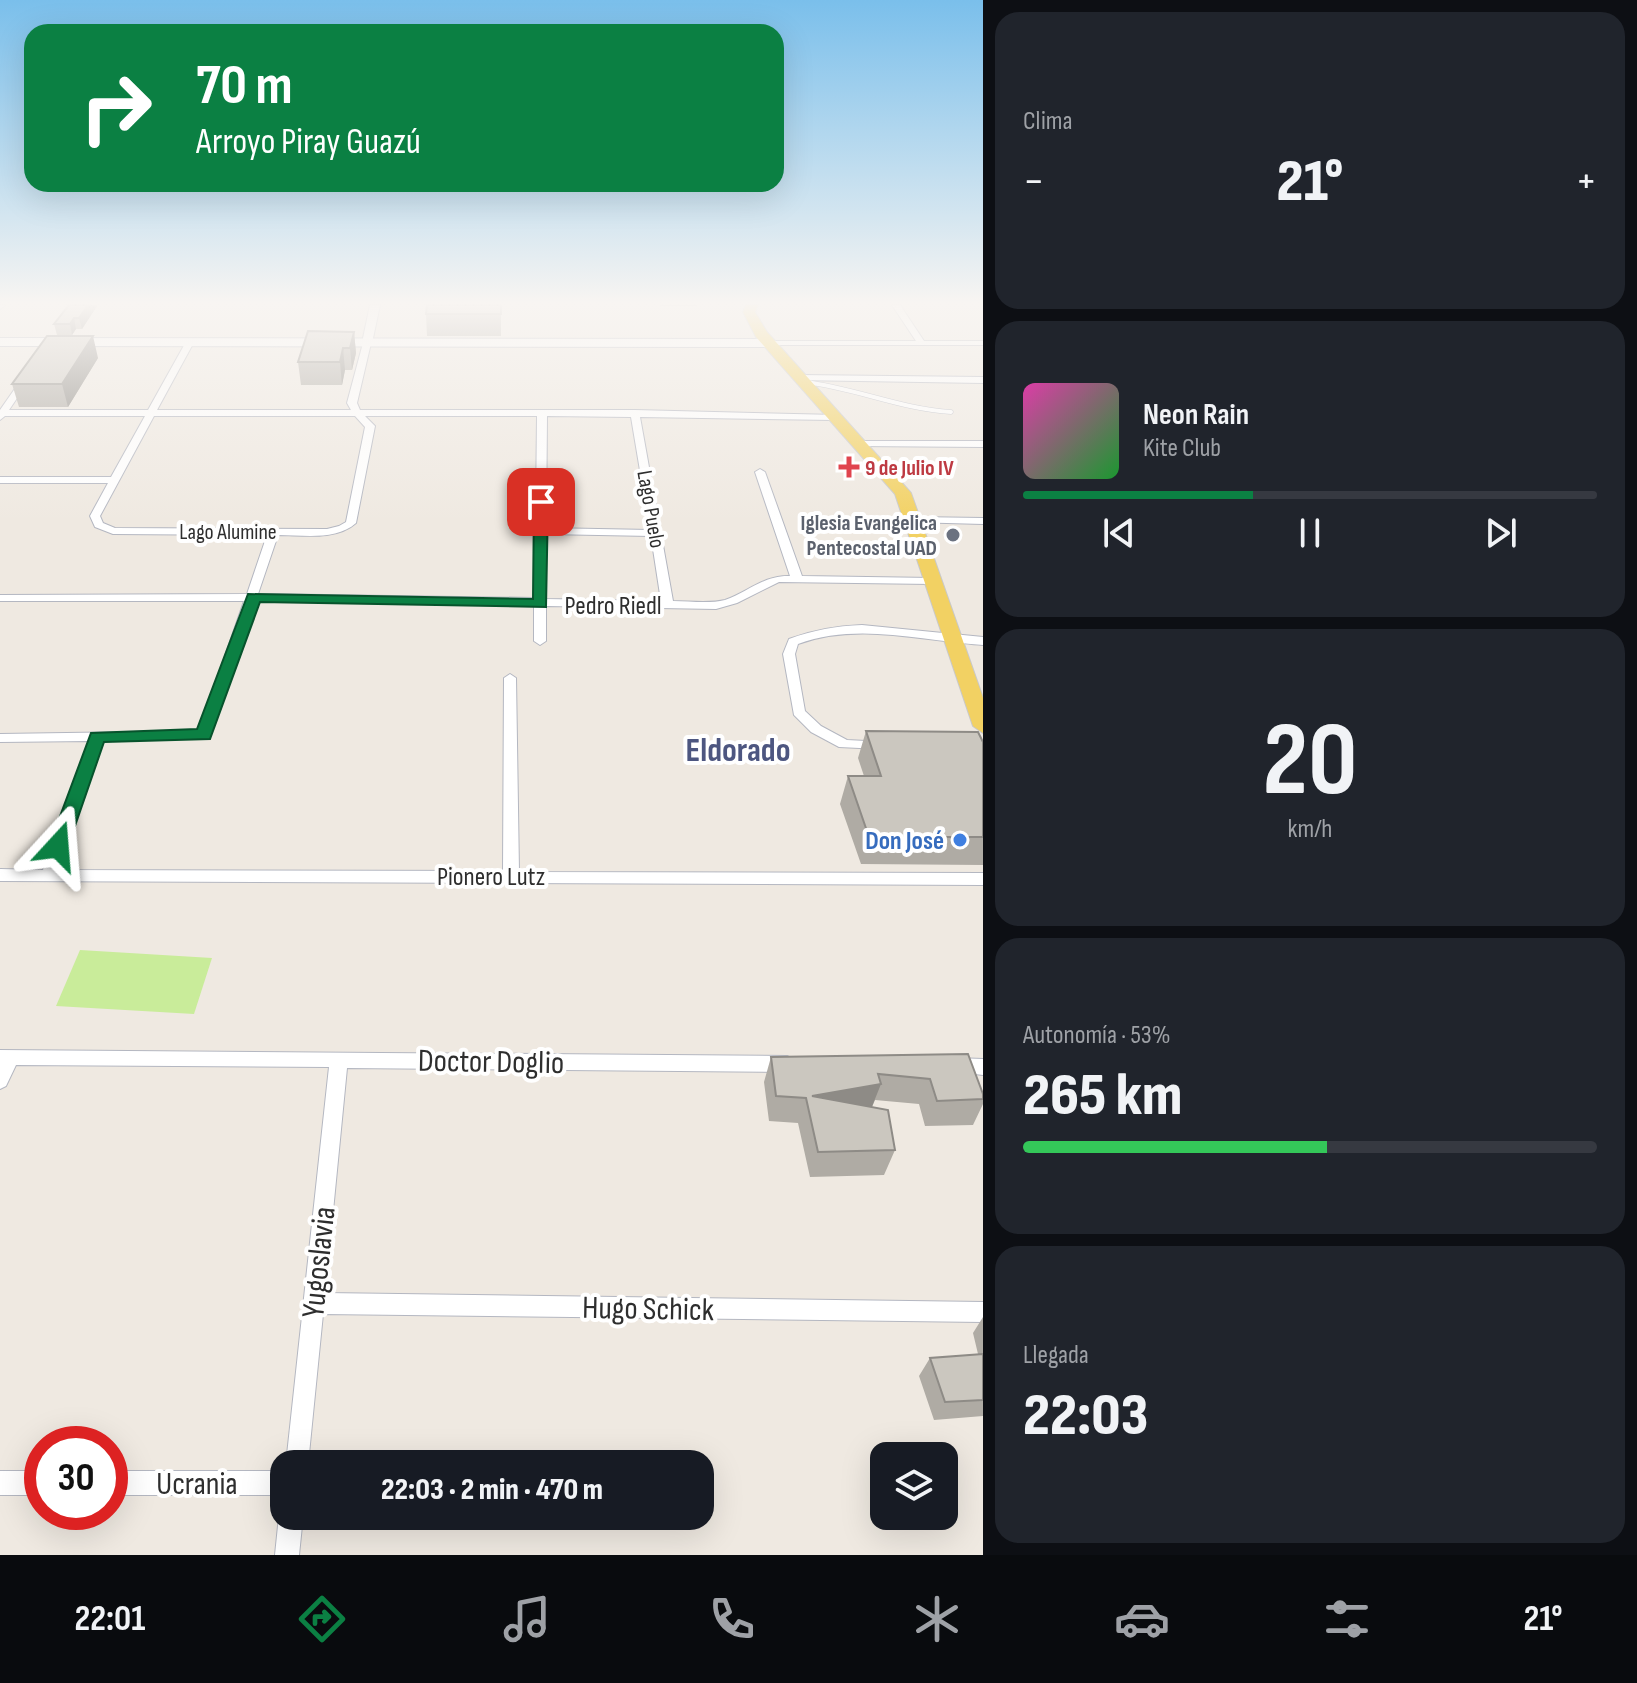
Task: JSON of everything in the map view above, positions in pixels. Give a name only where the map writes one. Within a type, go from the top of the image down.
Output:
[{"type":"main road","points":[[799,378],[903,493],[983,726]]},
{"type":"street","points":[[1,414],[27,378]]},
{"type":"street","points":[[0,480],[113,480],[170,378]]},
{"type":"street","points":[[357,413],[352,403],[358,378]]},
{"type":"street","points":[[801,380],[983,380]]},
{"type":"street","name":"Lago Alumine","points":[[113,480],[95,516],[99,525],[113,531],[327,532],[342,529],[351,523],[370,426],[357,413]]},
{"type":"street","points":[[540,641],[542,413]]},
{"type":"street","points":[[1,414],[635,413],[834,417]]},
{"type":"street","name":"Lago Puelo","points":[[635,413],[668,605]]},
{"type":"street","points":[[859,444],[983,444]]},
{"type":"street","points":[[760,472],[797,579]]},
{"type":"street","points":[[914,520],[983,521]]},
{"type":"street","points":[[0,738],[204,735],[254,597],[274,531]]},
{"type":"street","points":[[541,531],[656,533]]},
{"type":"street","name":"Pedro Riedl","points":[[0,598],[254,597],[668,605],[731,603],[762,583],[797,579],[932,581]]},
{"type":"street","points":[[890,746],[844,744],[816,729],[799,712],[789,654],[793,642],[805,636],[851,629],[983,641]]},
{"type":"street","points":[[510,678],[511,876]]},
{"type":"street","points":[[49,874],[97,737]]},
{"type":"street","name":"Pionero Lutz","points":[[0,875],[983,879]]},
{"type":"street","points":[[0,1081],[5,1058]]},
{"type":"street","name":"Doctor Doglio","points":[[5,1058],[812,1065]]},
{"type":"street","name":"Yugoslavia","points":[[298,1450],[339,1059]]},
{"type":"street","points":[[936,1066],[983,1067]]},
{"type":"street","name":"Hugo Schick","points":[[314,1303],[983,1312]]},
{"type":"street","points":[[0,1483],[24,1483]]},
{"type":"street","name":"Ucrania","points":[[128,1483],[270,1483]]},
{"type":"street","points":[[287,1555],[290,1530]]},
{"type":"lane","points":[[801,380],[844,387],[919,410],[951,412]]},
{"type":"green space","points":[[80,950],[212,958],[194,1014],[56,1006]]},
{"type":"building","points":[[17,378],[66,378],[62,384],[12,384]]},
{"type":"building","points":[[866,731],[978,732],[983,742],[983,837],[869,837],[848,776],[881,776]]},
{"type":"building","points":[[968,1054],[983,1099],[937,1101],[930,1079],[878,1074],[881,1084],[812,1096],[888,1110],[895,1150],[818,1152],[806,1098],[776,1096],[771,1057]]},
{"type":"building","points":[[983,1354],[983,1400],[945,1402],[930,1358]]},
{"type":"place","name":"9 de Julio IV","points":[[849,467]]},
{"type":"place","name":"Iglesia Evangelica Pentecostal UAD","points":[[953,535]]},
{"type":"place","name":"Don José","points":[[960,840]]},
{"type":"district","name":"Eldorado","points":[[738,749]]},
{"type":"route","points":[[58,846],[97,737],[204,735],[254,597],[540,604],[541,502]]}]
